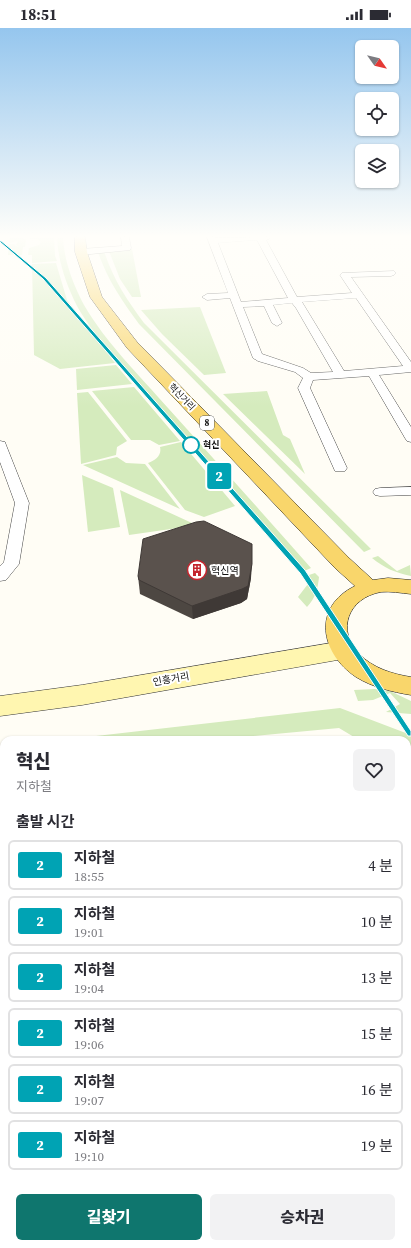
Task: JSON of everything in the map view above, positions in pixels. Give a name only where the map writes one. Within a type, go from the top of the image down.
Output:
[{"type":"main road","name":"혁신거리","points":[[95,294],[132,345],[342,563],[370,588]]},
{"type":"main road","points":[[411,587],[391,584],[370,588],[354,594],[341,606],[336,622],[338,640],[350,660],[369,674],[393,684],[411,686]]},
{"type":"main road","name":"인흥거리","points":[[0,706],[82,695],[343,650]]},
{"type":"street","points":[[233,294],[257,356],[262,359],[299,370],[309,376],[410,369]]},
{"type":"street","points":[[291,294],[300,306],[340,374]]},
{"type":"street","points":[[207,297],[267,302],[357,295],[410,369]]},
{"type":"street","points":[[267,302],[277,324]]},
{"type":"street","points":[[372,372],[411,438]]},
{"type":"street","points":[[309,376],[304,388],[340,468]]},
{"type":"street","points":[[0,445],[22,503],[11,564],[0,576]]},
{"type":"street","points":[[380,492],[411,491]]},
{"type":"green space","points":[[33,294],[65,294],[67,300],[115,363],[60,369],[34,355]]},
{"type":"green space","points":[[71,294],[78,294],[102,333],[113,346],[311,568],[302,572],[105,347],[85,320]]},
{"type":"green space","points":[[118,294],[124,294],[144,323],[371,549],[364,552],[139,324]]},
{"type":"green space","points":[[130,294],[140,294],[141,297],[132,297]]},
{"type":"green space","points":[[200,307],[226,373],[204,375],[162,334],[141,310]]},
{"type":"green space","points":[[116,365],[132,384],[77,390],[76,369]]},
{"type":"green space","points":[[134,387],[180,441],[159,445],[150,440],[131,440],[92,391]]},
{"type":"green space","points":[[267,391],[283,435],[290,439],[305,474],[223,394]]},
{"type":"green space","points":[[88,392],[127,441],[117,447],[116,455],[81,464],[77,393]]},
{"type":"green space","points":[[181,442],[235,506],[204,517],[185,510],[148,463],[158,457],[160,447]]},
{"type":"green space","points":[[117,457],[126,463],[145,464],[180,509],[83,465]]},
{"type":"green space","points":[[82,475],[113,488],[120,527],[88,532]]},
{"type":"green space","points":[[120,490],[192,523],[192,526],[129,535]]},
{"type":"green space","points":[[378,556],[397,571],[410,565],[411,576],[390,570],[372,558]]},
{"type":"green space","points":[[315,573],[319,577],[318,585],[314,597],[307,607],[298,597],[311,580],[309,575]]},
{"type":"green space","points":[[375,689],[390,691],[411,701],[411,714],[386,712],[400,704],[390,693],[373,700],[358,701],[354,690]]},
{"type":"green space","points":[[340,708],[411,735],[352,736],[339,728],[254,736],[96,736]]},
{"type":"building","name":"혁신역","points":[[204,521],[252,544],[252,564],[248,586],[192,606],[139,580],[138,576],[143,539],[196,522]]},
{"type":"metro line","name":"2","points":[[57,294],[302,571],[411,733]]},
{"type":"place","name":"혁신","points":[[191,445]]},
{"type":"place","name":"혁신역","points":[[197,570]]}]
